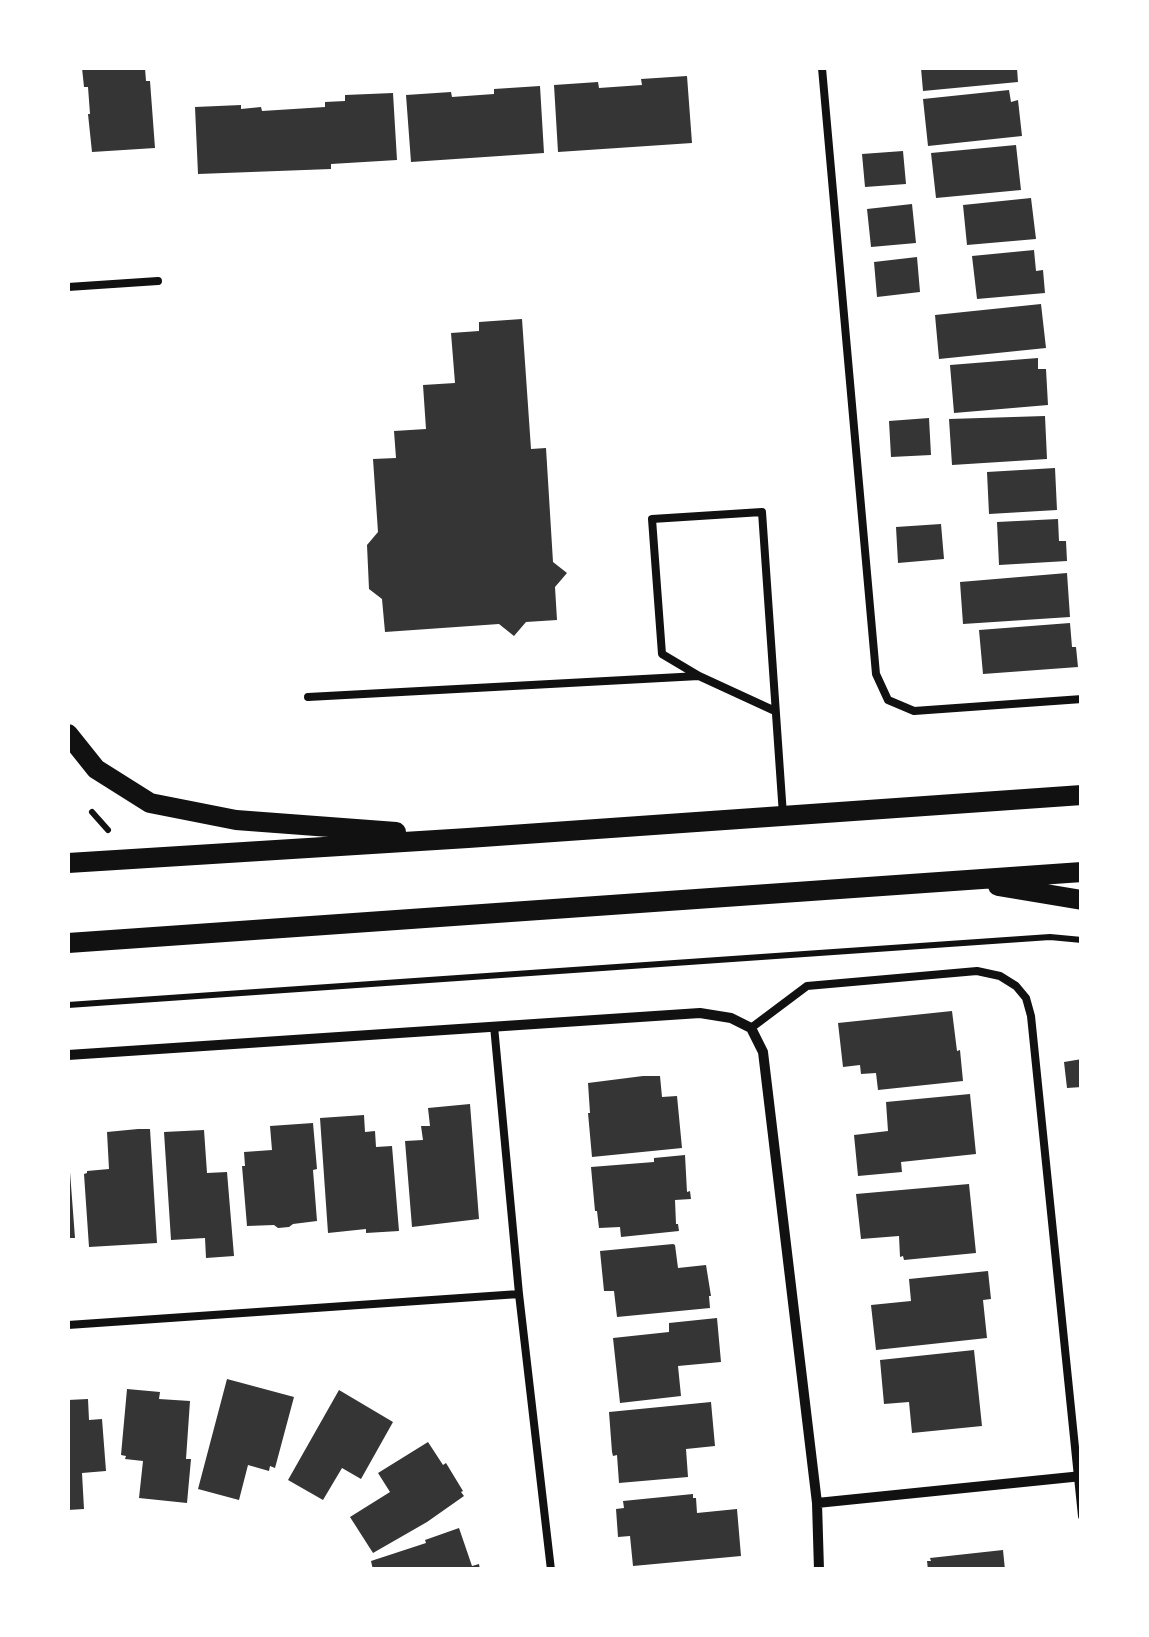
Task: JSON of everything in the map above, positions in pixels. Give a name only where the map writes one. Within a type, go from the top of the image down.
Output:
[{"type":"main road","points":[[68,734],[96,768],[150,802],[236,820],[468,838]]},
{"type":"main road","points":[[68,862],[1082,795]]},
{"type":"main road","points":[[68,943],[1082,872]]},
{"type":"main road","points":[[966,881],[1082,900]]},
{"type":"street","points":[[68,1055],[700,1013],[730,1018],[751,1028],[763,1052],[817,1503],[820,1570]]},
{"type":"street","points":[[817,1503],[1080,1476]]},
{"type":"lane","points":[[822,68],[876,674],[888,700],[914,712],[1082,698]]},
{"type":"lane","points":[[68,287],[158,282]]},
{"type":"lane","points":[[776,710],[699,676],[662,654],[652,519],[762,512],[776,710],[783,816]]},
{"type":"lane","points":[[308,697],[699,676]]},
{"type":"lane","points":[[751,1028],[807,986],[976,970],[1000,976],[1026,998],[1082,1516]]},
{"type":"lane","points":[[494,1026],[519,1294],[551,1570]]},
{"type":"lane","points":[[68,1325],[519,1294]]},
{"type":"path","points":[[92,812],[111,833]]},
{"type":"path","points":[[68,1005],[1050,937],[1082,940]]},
{"type":"building","points":[[82,68],[145,68],[146,81],[150,81],[155,148],[92,152],[88,87],[84,87]]},
{"type":"building","points":[[921,68],[1017,68],[1018,82],[923,91]]},
{"type":"building","points":[[687,76],[692,143],[558,152],[554,85],[598,82],[599,88],[642,85],[641,79]]},
{"type":"building","points":[[540,86],[544,153],[411,162],[406,95],[451,92],[452,97]]},
{"type":"building","points":[[1009,90],[1011,102],[1018,100],[1022,136],[928,146],[923,99]]},
{"type":"building","points":[[393,93],[397,160],[331,164],[331,169],[198,174],[195,107],[241,105],[241,109],[261,107],[262,111],[325,107],[325,102],[345,101],[345,95]]},
{"type":"building","points":[[1016,145],[1021,190],[936,198],[931,153]]},
{"type":"building","points":[[903,151],[906,184],[865,187],[862,154]]},
{"type":"building","points":[[1031,198],[1036,239],[967,245],[963,205]]},
{"type":"building","points":[[912,204],[916,243],[871,247],[867,209]]},
{"type":"building","points":[[1034,250],[1036,271],[1043,270],[1045,293],[977,299],[972,256]]},
{"type":"building","points":[[917,257],[920,292],[877,297],[874,262]]},
{"type":"building","points":[[1041,304],[1046,348],[939,359],[935,315]]},
{"type":"building","points":[[522,319],[531,449],[546,448],[553,562],[567,573],[555,587],[557,620],[526,622],[514,636],[499,624],[385,632],[382,599],[369,589],[367,545],[378,532],[373,459],[396,458],[394,431],[426,429],[423,385],[455,383],[451,333],[479,331],[479,322]]},
{"type":"building","points":[[1038,358],[1038,369],[1046,369],[1048,405],[954,413],[950,365]]},
{"type":"building","points":[[1045,416],[1047,459],[952,465],[949,419]]},
{"type":"building","points":[[929,418],[931,455],[891,457],[889,421]]},
{"type":"building","points":[[1055,468],[1057,510],[989,514],[987,472]]},
{"type":"building","points":[[1058,519],[1059,541],[1066,541],[1067,561],[999,565],[997,522]]},
{"type":"building","points":[[941,524],[944,559],[898,563],[896,527]]},
{"type":"building","points":[[1067,573],[1070,617],[963,624],[960,582]]},
{"type":"building","points":[[1070,623],[1078,667],[983,674],[979,630]]},
{"type":"building","points":[[952,1011],[963,1081],[878,1090],[876,1073],[861,1074],[860,1065],[843,1067],[838,1023]]},
{"type":"building","points":[[1082,1059],[1082,1087],[1067,1088],[1064,1062]]},
{"type":"building","points":[[660,1076],[662,1097],[677,1096],[682,1148],[592,1157],[588,1083]]},
{"type":"building","points":[[970,1094],[976,1154],[901,1162],[902,1172],[858,1176],[854,1135],[888,1131],[886,1102]]},
{"type":"building","points":[[470,1104],[479,1219],[412,1227],[405,1141],[423,1140],[421,1126],[430,1126],[428,1108]]},
{"type":"building","points":[[364,1115],[365,1132],[375,1131],[376,1147],[392,1146],[399,1231],[328,1233],[320,1118]]},
{"type":"building","points":[[313,1123],[317,1221],[278,1228],[247,1226],[244,1152],[272,1150],[270,1126]]},
{"type":"building","points":[[150,1129],[157,1243],[89,1247],[84,1174],[109,1169],[107,1132]]},
{"type":"building","points":[[204,1130],[207,1173],[227,1172],[234,1256],[206,1258],[205,1238],[171,1240],[164,1132]]},
{"type":"building","points":[[685,1155],[687,1192],[690,1191],[691,1199],[675,1200],[679,1231],[621,1237],[620,1227],[599,1228],[591,1167],[654,1162],[654,1158]]},
{"type":"building","points":[[70,1172],[75,1238],[68,1238]]},
{"type":"building","points":[[969,1184],[976,1253],[904,1260],[900,1257],[899,1236],[861,1239],[856,1194]]},
{"type":"building","points":[[673,1244],[678,1268],[706,1265],[710,1308],[617,1317],[614,1291],[604,1291],[600,1251]]},
{"type":"building","points":[[988,1271],[991,1299],[983,1300],[987,1338],[876,1350],[871,1305],[911,1301],[909,1279]]},
{"type":"building","points":[[717,1318],[721,1362],[678,1366],[681,1396],[620,1403],[613,1338],[669,1332],[669,1323]]},
{"type":"building","points":[[974,1350],[982,1426],[912,1433],[909,1402],[884,1404],[880,1360]]},
{"type":"building","points":[[227,1379],[294,1397],[275,1468],[270,1466],[269,1471],[248,1465],[239,1500],[198,1489]]},
{"type":"building","points":[[127,1389],[160,1392],[159,1399],[190,1401],[187,1503],[139,1498],[143,1461],[121,1455]]},
{"type":"building","points":[[339,1390],[393,1422],[361,1479],[342,1468],[323,1500],[288,1480]]},
{"type":"building","points":[[88,1399],[89,1420],[102,1419],[106,1471],[82,1473],[84,1509],[68,1510],[68,1400]]},
{"type":"building","points":[[711,1402],[715,1446],[686,1449],[688,1477],[619,1483],[609,1412]]},
{"type":"building","points":[[428,1442],[443,1465],[446,1463],[464,1496],[373,1553],[350,1517],[390,1492],[378,1473]]},
{"type":"building","points":[[693,1494],[697,1513],[737,1509],[741,1556],[633,1566],[630,1536],[618,1537],[616,1509],[624,1508],[623,1501]]},
{"type":"building","points":[[459,1528],[472,1566],[479,1564],[480,1570],[373,1570],[371,1561]]},
{"type":"building","points":[[1003,1550],[1005,1570],[928,1570],[930,1558]]}]
